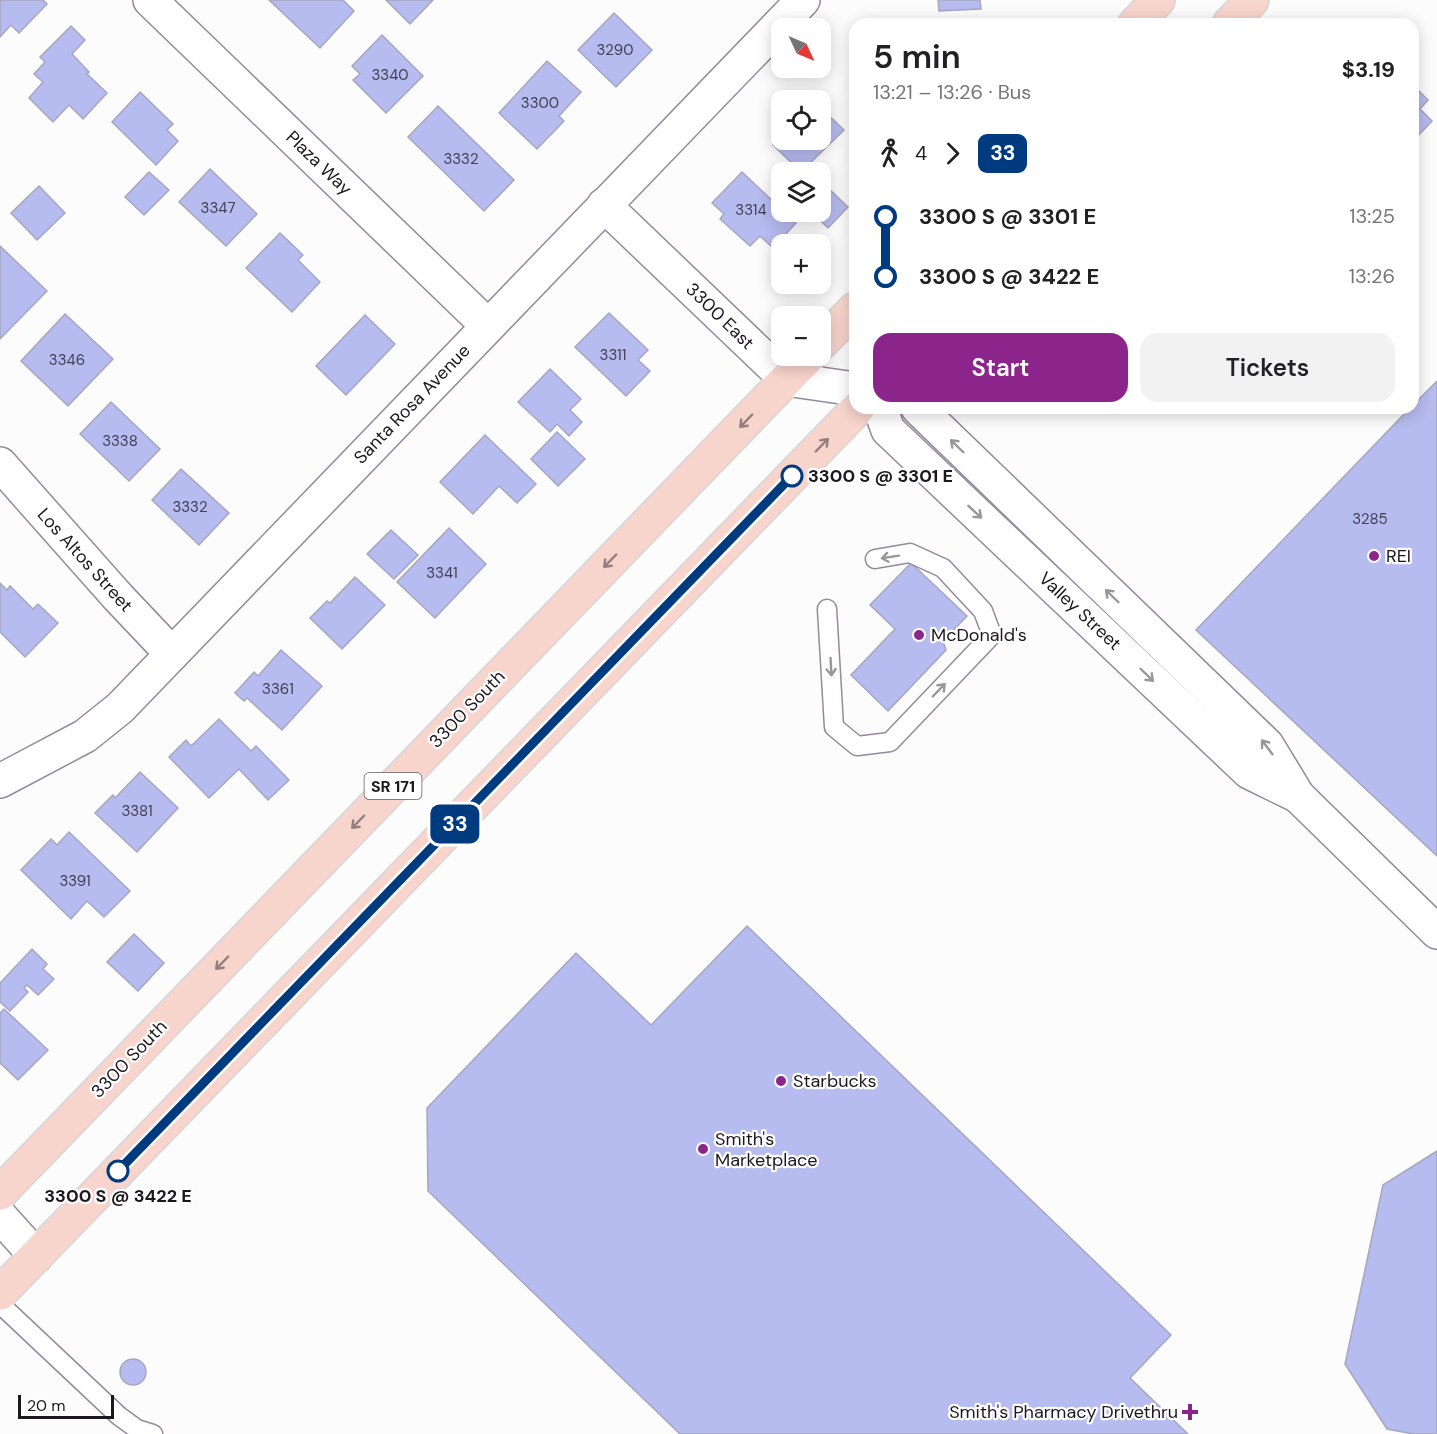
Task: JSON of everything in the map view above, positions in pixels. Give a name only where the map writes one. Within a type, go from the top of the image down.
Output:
[{"type":"main road","points":[[1141,18],[1158,0]]},
{"type":"main road","points":[[1235,18],[1252,0]]},
{"type":"main road","points":[[831,333],[849,315]]},
{"type":"main road","name":"3300 South","points":[[0,1192],[799,366]]},
{"type":"main road","points":[[0,1293],[852,414]]},
{"type":"street","name":"Plaza Way","points":[[150,0],[488,326]]},
{"type":"street","name":"Santa Rosa Avenue","points":[[0,782],[85,736],[120,708],[803,0]]},
{"type":"street","name":"3300 East","points":[[604,205],[786,379]]},
{"type":"street","points":[[786,379],[849,388]]},
{"type":"street","name":"Valley Street","points":[[882,414],[888,430],[1249,772],[1298,796]]},
{"type":"street","name":"Valley Street","points":[[924,414],[1267,745],[1298,796],[1437,932]]},
{"type":"street","name":"Los Altos Street","points":[[0,464],[171,654]]},
{"type":"street","points":[[0,1216],[36,1256]]},
{"type":"lane","points":[[827,609],[834,727],[857,747],[890,742],[992,635],[983,611],[943,568],[910,553],[875,559]]},
{"type":"lane","points":[[0,1304],[119,1416],[142,1432]]},
{"type":"building","points":[[0,0],[43,0],[47,4],[19,33],[11,25],[0,37]]},
{"type":"building","points":[[269,0],[343,0],[354,11],[320,48]]},
{"type":"building","points":[[386,0],[433,0],[410,24]]},
{"type":"building","points":[[938,0],[980,0],[981,9],[939,11]]},
{"type":"building","points":[[614,13],[652,50],[616,87],[578,50]]},
{"type":"building","points":[[71,26],[85,40],[72,54],[89,72],[87,74],[107,93],[83,119],[69,105],[53,122],[29,98],[43,82],[34,74],[45,62],[40,57]]},
{"type":"building","points":[[382,35],[423,76],[386,113],[353,80],[360,74],[352,66]]},
{"type":"building","points":[[547,61],[581,92],[559,116],[564,121],[537,149],[499,113]]},
{"type":"building","points":[[1419,91],[1428,100],[1420,109],[1432,121],[1419,135]]},
{"type":"building","points":[[140,92],[173,124],[167,130],[178,141],[156,165],[112,122]]},
{"type":"building","points":[[438,106],[514,180],[484,211],[408,137]]},
{"type":"building","points":[[831,118],[844,130],[831,143]]},
{"type":"building","points":[[778,150],[824,150],[811,162],[791,162]]},
{"type":"building","points":[[210,169],[257,214],[226,246],[179,202]]},
{"type":"building","points":[[149,172],[169,190],[144,215],[125,197]]},
{"type":"building","points":[[742,172],[771,199],[771,222],[796,223],[786,234],[771,234],[771,246],[760,236],[750,246],[720,219],[724,214],[712,203]]},
{"type":"building","points":[[39,186],[65,213],[37,240],[11,213]]},
{"type":"building","points":[[831,191],[848,207],[828,228],[822,222],[831,222]]},
{"type":"building","points":[[280,233],[303,255],[298,260],[320,282],[292,312],[246,268]]},
{"type":"building","points":[[0,246],[47,291],[0,339]]},
{"type":"building","points":[[609,313],[648,350],[638,360],[650,371],[626,396],[575,347]]},
{"type":"building","points":[[65,314],[113,359],[68,406],[21,361]]},
{"type":"building","points":[[365,315],[395,344],[346,395],[316,366]]},
{"type":"building","points":[[550,369],[581,399],[570,410],[582,422],[569,436],[557,424],[550,432],[518,402]]},
{"type":"building","points":[[1437,381],[1437,856],[1196,630],[1404,414],[1419,414],[1419,399]]},
{"type":"building","points":[[111,402],[160,449],[129,481],[80,434]]},
{"type":"building","points":[[557,432],[585,459],[558,486],[531,459]]},
{"type":"building","points":[[485,435],[536,484],[517,503],[499,486],[473,514],[440,482]]},
{"type":"building","points":[[181,469],[229,513],[199,545],[152,500]]},
{"type":"building","points":[[449,528],[486,564],[435,618],[397,582]]},
{"type":"building","points":[[391,530],[418,555],[394,579],[367,554]]},
{"type":"building","name":"McDonald's","points":[[911,563],[967,616],[943,641],[946,650],[888,711],[851,675],[895,629],[870,605]]},
{"type":"building","points":[[355,577],[385,605],[342,649],[310,618],[327,601],[330,603]]},
{"type":"building","points":[[0,583],[7,590],[10,586],[33,609],[38,604],[58,623],[25,657],[0,632]]},
{"type":"building","points":[[281,650],[322,686],[282,730],[247,698],[244,701],[235,693],[254,672],[258,676]]},
{"type":"building","points":[[219,719],[251,751],[256,746],[289,780],[268,800],[239,769],[209,798],[169,757],[186,740],[191,746]]},
{"type":"building","points":[[140,772],[178,808],[137,852],[95,813],[113,795],[115,798]]},
{"type":"building","points":[[69,832],[130,891],[104,917],[87,901],[71,919],[21,870],[51,839],[57,845]]},
{"type":"building","name":"Smith's Marketplace","points":[[747,926],[1171,1335],[1130,1378],[1188,1434],[680,1434],[428,1191],[427,1108],[576,953],[651,1025]]},
{"type":"building","points":[[134,934],[164,963],[138,991],[107,962]]},
{"type":"building","points":[[32,949],[47,964],[43,969],[54,979],[38,995],[27,985],[24,988],[28,992],[10,1011],[0,1002],[0,983]]},
{"type":"building","points":[[4,1009],[48,1050],[18,1080],[0,1063],[0,1013]]},
{"type":"building","points":[[1437,1151],[1437,1434],[1413,1434],[1387,1429],[1345,1364],[1383,1185]]},
{"type":"building","points":[[133,1359],[142,1363],[146,1372],[142,1381],[133,1385],[124,1381],[120,1372],[124,1363]]},
{"type":"bus line","name":"33","points":[[118,1171],[792,476]]},
{"type":"place","name":"3300 S @ 3301 E","points":[[792,476]]},
{"type":"place","name":"REI","points":[[1374,556]]},
{"type":"place","name":"McDonald's","points":[[919,635]]},
{"type":"place","name":"Starbucks","points":[[781,1081]]},
{"type":"place","name":"Smith's Marketplace","points":[[703,1149]]},
{"type":"place","name":"3300 S @ 3422 E","points":[[118,1171]]},
{"type":"place","name":"Smith's Pharmacy Drivethru","points":[[1190,1412]]}]
